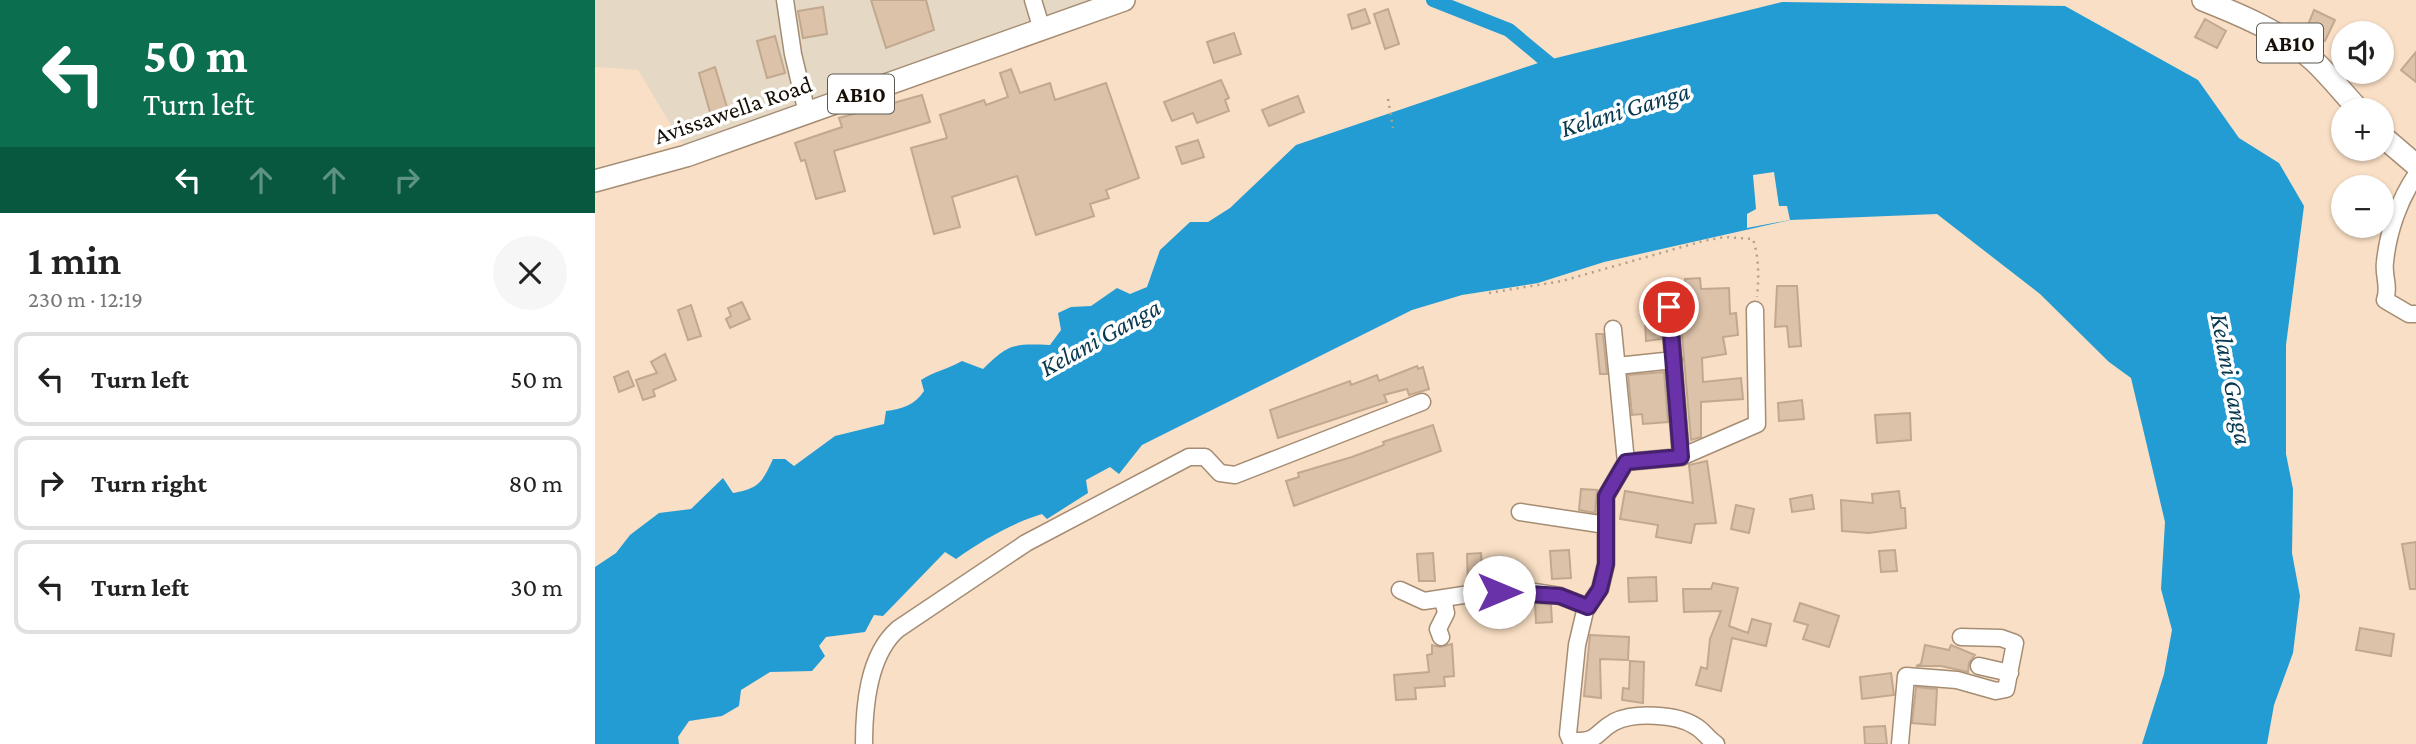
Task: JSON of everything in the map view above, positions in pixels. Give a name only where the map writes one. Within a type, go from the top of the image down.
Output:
[{"type":"main road","name":"Avissawella Road","points":[[595,181],[686,156],[1042,30],[1083,6],[1124,0]]},
{"type":"main road","name":"AB10","points":[[2203,0],[2245,18],[2298,48],[2314,61],[2348,98]]},
{"type":"main road","points":[[2394,146],[2416,165]]},
{"type":"street","points":[[785,0],[793,54],[807,113]]},
{"type":"street","points":[[1033,0],[1042,30]]},
{"type":"street","points":[[2416,175],[2406,190],[2394,221],[2384,264],[2389,290],[2385,300],[2409,314],[2416,314]]},
{"type":"street","points":[[1669,307],[1681,457]]},
{"type":"street","points":[[1626,462],[1681,457],[1757,425],[1755,310]]},
{"type":"street","points":[[1613,328],[1626,462],[1606,496],[1606,564],[1600,589],[1588,607],[1577,645],[1567,723],[1571,741],[1587,741],[1602,734],[1614,722],[1634,717],[1669,718],[1696,726],[1716,744]]},
{"type":"street","points":[[1617,366],[1674,360]]},
{"type":"street","points":[[864,744],[870,689],[881,646],[898,629],[1026,542],[1189,457],[1205,457],[1220,473],[1235,475],[1422,402]]},
{"type":"street","points":[[1520,512],[1606,525]]},
{"type":"street","points":[[1400,590],[1422,608],[1443,599],[1483,592],[1534,592],[1560,596],[1588,607]]},
{"type":"street","points":[[1441,637],[1438,629],[1446,613],[1443,599]]},
{"type":"street","points":[[1900,744],[1906,676],[1957,680],[1996,691],[2007,690],[2015,643],[2001,638],[1961,637]]},
{"type":"street","points":[[1979,666],[2010,673]]},
{"type":"path","points":[[1388,99],[1393,128]]},
{"type":"path","points":[[1489,293],[1562,281],[1703,241],[1744,236],[1753,239],[1756,249],[1759,272],[1755,310]]},
{"type":"shaded area","points":[[595,0],[1088,0],[683,145],[638,70],[595,67]]},
{"type":"water","name":"Kelani Ganga","points":[[1782,2],[2065,6],[2198,80],[2239,138],[2279,163],[2304,206],[2286,345],[2286,454],[2293,489],[2292,553],[2300,596],[2293,653],[2274,705],[2267,744],[2142,744],[2164,674],[2172,630],[2161,589],[2165,522],[2131,378],[2109,362],[2040,294],[1937,214],[1790,220],[1604,262],[1538,283],[1462,295],[1412,310],[1142,445],[1119,474],[1110,467],[1086,480],[1088,493],[1047,519],[1042,514],[1019,523],[956,559],[945,552],[883,616],[874,615],[865,632],[826,637],[819,646],[825,656],[812,671],[770,672],[741,690],[739,706],[722,716],[689,721],[678,737],[679,744],[595,744],[595,567],[616,553],[630,535],[659,513],[691,509],[723,478],[733,493],[749,489],[759,483],[773,459],[785,459],[794,466],[835,436],[884,424],[886,411],[917,400],[924,391],[921,380],[962,361],[983,369],[1013,347],[1050,345],[1061,330],[1058,313],[1071,307],[1091,306],[1117,288],[1130,294],[1147,287],[1160,250],[1190,222],[1208,222],[1230,208],[1296,145],[1544,61]]},
{"type":"pier","points":[[1774,172],[1779,206],[1787,206],[1790,220],[1747,228],[1747,214],[1756,209],[1753,175]]},
{"type":"building","points":[[871,0],[926,0],[934,30],[886,48]]},
{"type":"building","points":[[823,7],[827,34],[803,38],[798,11]]},
{"type":"building","points":[[1365,9],[1370,23],[1352,29],[1348,15]]},
{"type":"building","points":[[1388,9],[1399,44],[1385,49],[1374,14]]},
{"type":"building","points":[[2314,10],[2335,20],[2331,21],[2331,28],[2325,41],[2305,32]]},
{"type":"building","points":[[2205,19],[2226,31],[2217,48],[2195,37]]},
{"type":"building","points":[[1234,33],[1241,54],[1214,63],[1207,42]]},
{"type":"building","points":[[775,36],[785,73],[767,78],[757,41]]},
{"type":"building","points":[[2416,52],[2416,82],[2401,70]]},
{"type":"building","points":[[715,67],[729,114],[712,119],[699,73]]},
{"type":"building","points":[[1011,69],[1020,93],[1050,83],[1055,100],[1106,83],[1139,178],[1106,190],[1109,198],[1090,204],[1094,216],[1036,235],[1017,176],[952,197],[960,227],[934,234],[911,148],[947,138],[940,115],[984,100],[986,105],[1008,97],[1000,73]]},
{"type":"building","points":[[1221,80],[1229,98],[1225,100],[1229,111],[1197,123],[1193,113],[1172,121],[1164,102]]},
{"type":"building","points":[[922,95],[930,122],[834,151],[845,191],[816,199],[805,160],[801,161],[795,143],[842,127],[839,118]]},
{"type":"building","points":[[1298,96],[1304,112],[1269,126],[1262,110]]},
{"type":"building","points":[[1198,140],[1204,157],[1182,164],[1176,147]]},
{"type":"building","points":[[1700,278],[1701,289],[1729,288],[1730,314],[1736,313],[1738,335],[1723,337],[1726,354],[1702,358],[1703,382],[1741,378],[1743,399],[1701,402],[1701,437],[1691,440],[1680,312],[1687,311],[1685,279]]},
{"type":"building","points":[[1777,286],[1797,286],[1801,346],[1789,347],[1787,326],[1775,327]]},
{"type":"building","points":[[1663,295],[1659,308],[1661,339],[1646,341],[1644,297]]},
{"type":"building","points":[[742,302],[750,319],[730,328],[726,319],[731,316],[728,308]]},
{"type":"building","points":[[691,305],[701,336],[688,340],[678,310]]},
{"type":"building","points":[[1596,334],[1603,334],[1607,374],[1600,374]]},
{"type":"building","points":[[665,354],[676,380],[653,390],[655,396],[643,400],[636,380],[657,373],[651,362]]},
{"type":"building","points":[[1417,366],[1418,369],[1423,367],[1429,389],[1409,395],[1407,389],[1384,395],[1387,402],[1278,438],[1270,410],[1350,381],[1351,385],[1377,375],[1379,381]]},
{"type":"building","points":[[628,371],[634,386],[619,392],[614,377]]},
{"type":"building","points":[[1664,372],[1668,422],[1643,424],[1642,414],[1632,415],[1628,375]]},
{"type":"building","points":[[1802,400],[1804,419],[1779,421],[1778,403]]},
{"type":"building","points":[[1910,413],[1911,440],[1877,443],[1875,415]]},
{"type":"building","points":[[1433,425],[1441,451],[1294,506],[1286,481],[1299,477],[1298,473],[1352,457],[1384,445],[1383,442]]},
{"type":"building","points":[[1707,461],[1716,523],[1695,524],[1691,543],[1656,537],[1658,525],[1620,519],[1625,491],[1693,503],[1689,465]]},
{"type":"building","points":[[1581,489],[1597,490],[1595,513],[1579,510]]},
{"type":"building","points":[[1899,491],[1901,508],[1905,508],[1906,528],[1869,533],[1842,531],[1841,500],[1873,503],[1872,494]]},
{"type":"building","points":[[1812,495],[1814,509],[1792,512],[1790,499]]},
{"type":"building","points":[[1736,505],[1754,509],[1749,533],[1731,529]]},
{"type":"building","points":[[2416,542],[2416,589],[2410,589],[2402,544]]},
{"type":"building","points":[[1569,550],[1571,578],[1552,579],[1550,551]]},
{"type":"building","points":[[1895,550],[1897,571],[1881,572],[1879,551]]},
{"type":"building","points":[[1433,553],[1435,581],[1419,581],[1417,554]]},
{"type":"building","points":[[1481,553],[1483,582],[1468,584],[1467,554]]},
{"type":"building","points":[[1656,577],[1657,601],[1629,602],[1628,578]]},
{"type":"building","points":[[1713,583],[1738,588],[1729,626],[1748,633],[1752,619],[1771,624],[1766,646],[1732,638],[1721,691],[1696,685],[1701,667],[1707,669],[1710,639],[1721,611],[1684,612],[1683,589],[1711,589]]},
{"type":"building","points":[[1535,603],[1551,605],[1552,622],[1536,623]]},
{"type":"building","points":[[1800,603],[1839,616],[1829,647],[1803,639],[1808,625],[1794,621]]},
{"type":"building","points":[[2360,628],[2394,634],[2391,656],[2356,650]]},
{"type":"building","points":[[1590,635],[1629,637],[1628,660],[1600,659],[1601,698],[1584,696]]},
{"type":"building","points":[[1452,644],[1454,676],[1444,677],[1445,686],[1415,688],[1416,699],[1396,700],[1394,675],[1429,672],[1427,655],[1432,654],[1432,645],[1440,647]]},
{"type":"building","points":[[1925,645],[1949,650],[1951,645],[1975,655],[1969,663],[1968,672],[1941,666],[1916,666],[1921,664]]},
{"type":"building","points":[[1630,661],[1644,662],[1643,703],[1622,700],[1623,688],[1629,689]]},
{"type":"building","points":[[1891,673],[1894,695],[1862,699],[1860,677]]},
{"type":"building","points":[[1916,687],[1937,689],[1935,725],[1912,723]]},
{"type":"building","points":[[1885,726],[1887,744],[1865,744],[1864,727]]},
{"type":"waterway","points":[[1433,0],[1509,30],[1551,65],[1555,73]]},
{"type":"route","points":[[1499,592],[1534,592],[1560,596],[1588,607],[1600,589],[1606,564],[1606,496],[1626,462],[1681,457],[1669,307]]}]
